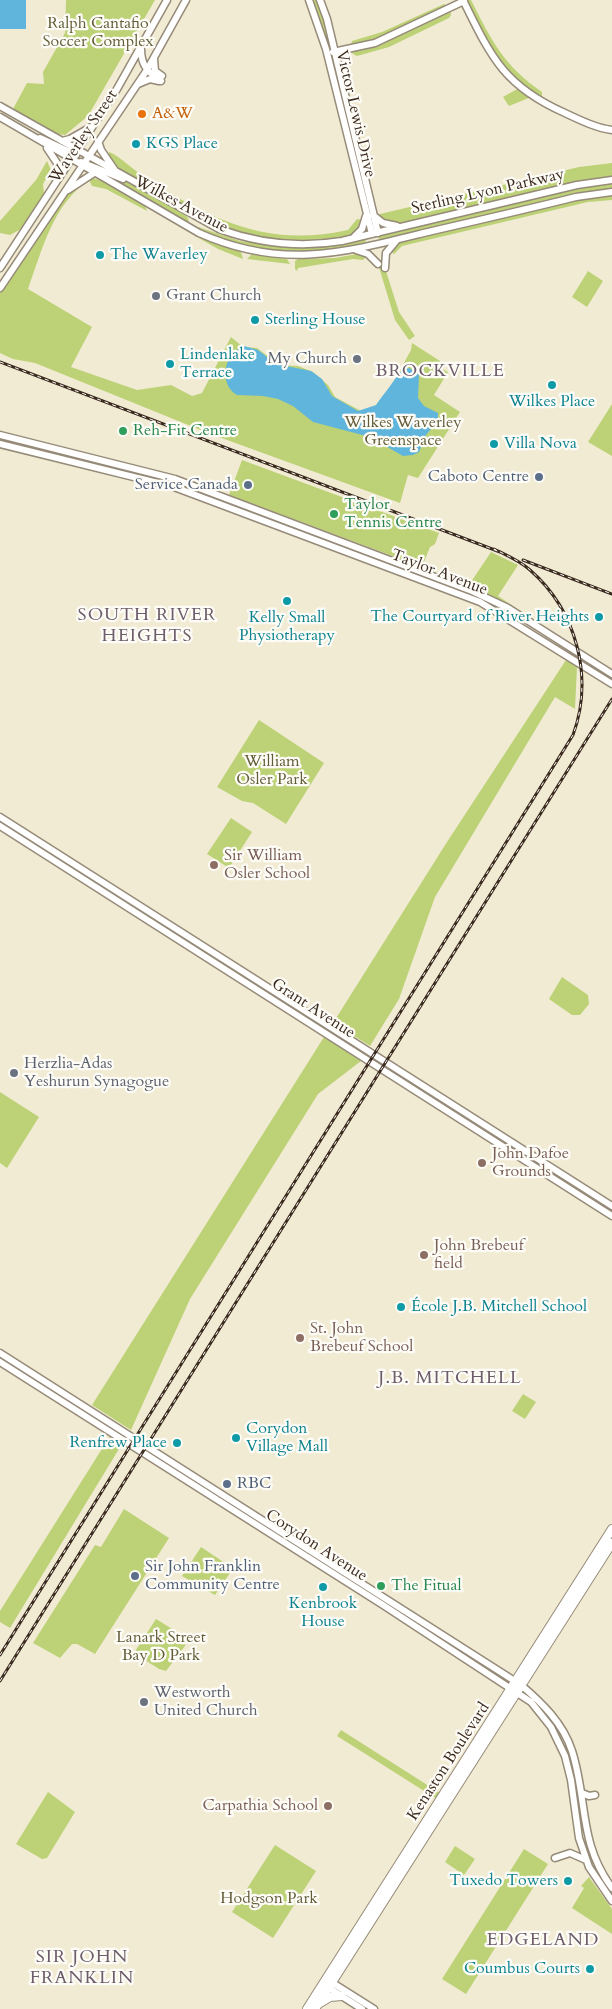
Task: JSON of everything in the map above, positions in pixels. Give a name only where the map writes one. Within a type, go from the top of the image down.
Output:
[{"type":"main road","name":"Waverley Street","points":[[0,268],[94,125],[168,0]]},
{"type":"main road","name":"Waverley Street","points":[[0,288],[147,70],[186,0]]},
{"type":"main road","name":"Victor Lewis Drive","points":[[309,0],[327,54],[375,234]]},
{"type":"main road","name":"Victor Lewis Drive","points":[[320,0],[335,52],[370,214]]},
{"type":"main road","points":[[327,54],[375,43],[464,0],[489,52],[520,88],[542,103],[576,118],[612,130]]},
{"type":"main road","points":[[141,47],[141,61],[147,70],[162,78]]},
{"type":"main road","points":[[154,59],[155,70],[162,78]]},
{"type":"main road","points":[[137,85],[150,79],[162,78]]},
{"type":"main road","points":[[0,106],[62,140],[74,155]]},
{"type":"main road","points":[[0,117],[45,145],[74,155]]},
{"type":"main road","points":[[62,140],[70,140],[94,125]]},
{"type":"main road","points":[[24,133],[74,155]]},
{"type":"main road","points":[[98,141],[101,150],[116,172]]},
{"type":"main road","points":[[45,145],[60,166],[60,175]]},
{"type":"main road","name":"Wilkes Avenue","points":[[74,155],[88,156],[219,229],[250,239],[302,245],[325,244],[375,234]]},
{"type":"main road","name":"Wilkes Avenue","points":[[74,155],[94,174],[199,233],[240,248],[270,255],[293,256],[327,255],[374,245]]},
{"type":"main road","points":[[83,165],[118,178],[129,180]]},
{"type":"main road","points":[[61,196],[86,176],[94,174]]},
{"type":"main road","name":"Sterling Lyon Parkway","points":[[375,234],[577,185],[612,180]]},
{"type":"main road","name":"Sterling Lyon Parkway","points":[[374,245],[576,197],[612,192]]},
{"type":"main road","points":[[354,237],[362,229],[370,214],[383,223],[400,227]]},
{"type":"main road","points":[[385,268],[386,253],[397,240]]},
{"type":"main road","points":[[355,250],[368,254],[378,264]]},
{"type":"main road","name":"Taylor Avenue","points":[[0,435],[175,479],[494,600],[612,674]]},
{"type":"main road","name":"Taylor Avenue","points":[[0,444],[163,484],[492,608],[612,684]]},
{"type":"main road","points":[[244,513],[257,510]]},
{"type":"main road","name":"Grant Avenue","points":[[0,816],[612,1206]]},
{"type":"main road","name":"Grant Avenue","points":[[0,826],[612,1216]]},
{"type":"main road","name":"Corydon Avenue","points":[[0,1353],[517,1686],[546,1709],[561,1728],[571,1749],[582,1796],[587,1836],[596,1862],[612,1888]]},
{"type":"main road","name":"Corydon Avenue","points":[[0,1362],[517,1686],[539,1711],[558,1739],[567,1762],[579,1838],[586,1860],[597,1881],[612,1901]]},
{"type":"main road","name":"Kenaston Boulevard","points":[[517,1686],[612,1529]]},
{"type":"main road","name":"Kenaston Boulevard","points":[[307,2009],[327,1983],[517,1686],[612,1543]]},
{"type":"main road","points":[[574,1800],[582,1796],[595,1795]]},
{"type":"main road","points":[[579,1838],[587,1836]]},
{"type":"main road","points":[[555,1858],[570,1853],[586,1860]]},
{"type":"main road","points":[[327,1983],[362,2009]]},
{"type":"main road","points":[[327,1983],[374,2009]]},
{"type":"main road","name":"Kenaston Boulevard","points":[[316,2007],[327,1983]]},
{"type":"main road","points":[[316,2007],[330,1997],[342,1996]]},
{"type":"green space","name":"Ralph Cantafio Soccer Complex","points":[[66,0],[155,0],[88,116],[65,135],[53,133],[0,104],[0,102],[13,109],[27,83],[44,84],[43,72],[65,33]]},
{"type":"green space","points":[[309,0],[320,0],[366,185],[359,187],[326,49]]},
{"type":"green space","points":[[463,0],[471,0],[492,40],[508,62],[542,92],[542,103],[531,97],[509,106],[503,97],[519,88],[503,70]]},
{"type":"green space","points":[[444,4],[450,8],[451,15],[449,18],[389,47],[357,56],[350,49],[352,41],[382,32]]},
{"type":"green space","points":[[109,152],[145,178],[217,218],[266,233],[319,235],[348,230],[357,219],[363,220],[359,230],[355,233],[334,240],[287,243],[263,239],[219,225],[177,204],[116,168],[109,158]]},
{"type":"green space","points":[[47,161],[51,170],[43,184],[44,193],[21,229],[10,235],[0,233],[0,221],[36,180]]},
{"type":"green space","points":[[89,161],[184,214],[188,218],[189,224],[86,166]]},
{"type":"green space","points":[[612,163],[612,200],[588,202],[402,246],[394,254],[388,249],[391,245],[380,244],[378,233],[399,227],[376,218],[380,214],[579,167]]},
{"type":"green space","name":"Wilkes Waverley Greenspace","points":[[83,175],[100,180],[145,205],[147,211],[106,189],[92,186],[89,180],[66,202],[50,229],[28,289],[92,327],[71,367],[137,390],[171,385],[192,396],[202,393],[231,337],[243,347],[257,348],[279,365],[298,366],[313,372],[328,385],[335,397],[361,411],[376,406],[403,370],[399,372],[411,350],[412,343],[440,361],[437,366],[448,372],[434,395],[460,412],[418,478],[408,475],[400,503],[208,433],[35,363],[13,359],[0,353],[0,284],[64,186],[76,177]]},
{"type":"green space","points":[[198,227],[240,241],[280,247],[309,247],[365,238],[366,242],[327,252],[305,254],[274,252],[226,240],[197,229]]},
{"type":"green space","points":[[195,236],[241,252],[243,259],[218,249]]},
{"type":"green space","points":[[252,254],[287,259],[290,264],[247,259]]},
{"type":"green space","points":[[357,254],[367,256],[363,260],[353,259],[298,268],[297,271],[295,269],[295,261],[298,259],[335,258]]},
{"type":"green space","points":[[378,264],[385,268],[399,312],[415,336],[409,340],[395,320]]},
{"type":"green space","points":[[588,271],[603,281],[587,307],[572,297]]},
{"type":"green space","points":[[612,404],[612,456],[588,442]]},
{"type":"green space","name":"Taylor Tennis Centre","points":[[242,460],[439,533],[435,544],[430,547],[422,567],[229,495]]},
{"type":"green space","points":[[491,552],[518,565],[498,596],[519,610],[469,585]]},
{"type":"green space","points":[[566,660],[577,667],[575,709],[555,697],[435,897],[399,999],[370,1046],[333,1023],[447,842]]},
{"type":"green space","name":"William Osler Park","points":[[259,720],[324,763],[286,824],[253,803],[242,801],[217,787]]},
{"type":"green space","points":[[231,818],[252,832],[229,868],[207,854]]},
{"type":"green space","points":[[562,977],[588,995],[589,1004],[580,1015],[572,1015],[549,999]]},
{"type":"green space","points":[[324,1037],[361,1061],[318,1094],[190,1299],[131,1430],[92,1405]]},
{"type":"green space","points":[[0,1092],[39,1117],[7,1168],[0,1163]]},
{"type":"green space","points":[[523,1394],[536,1402],[525,1419],[512,1411]]},
{"type":"green space","points":[[110,1436],[122,1444],[10,1628],[0,1622],[0,1611]]},
{"type":"green space","points":[[124,1509],[169,1538],[95,1654],[77,1644],[72,1644],[60,1658],[33,1643],[95,1545],[101,1547]]},
{"type":"green space","points":[[201,1547],[228,1565],[232,1570],[215,1595],[182,1576]]},
{"type":"green space","name":"Lanark Street Bay D Park","points":[[156,1619],[182,1635],[186,1640],[185,1646],[166,1671],[159,1669],[134,1653]]},
{"type":"green space","points":[[341,1730],[443,1795],[440,1801],[337,1736]]},
{"type":"green space","points":[[48,1792],[75,1812],[47,1858],[42,1859],[16,1844]]},
{"type":"green space","name":"Hodgson Park","points":[[275,1845],[316,1871],[273,1938],[232,1912]]},
{"type":"green space","points":[[455,1846],[475,1859],[464,1875],[445,1862]]},
{"type":"green space","points":[[524,1849],[548,1864],[466,1994],[442,1979]]},
{"type":"green space","points":[[589,1877],[612,1909],[612,1934],[572,1908],[584,1888],[581,1886]]},
{"type":"water","points":[[0,0],[26,0],[26,29],[0,29]]},
{"type":"water","points":[[244,346],[258,350],[276,364],[311,371],[322,379],[332,396],[358,411],[376,405],[399,372],[409,368],[419,374],[418,398],[424,406],[438,413],[438,420],[426,435],[419,452],[403,456],[370,437],[313,422],[293,406],[278,399],[263,396],[237,395],[227,384],[226,369],[232,355],[237,349]]},
{"type":"railway","points":[[0,362],[500,552]]},
{"type":"railway","points":[[0,1655],[573,735],[582,691],[577,646],[570,625],[560,605],[530,570],[494,549]]},
{"type":"railway","points":[[523,560],[612,594]]},
{"type":"railway","points":[[0,1681],[612,699]]},
{"type":"place","name":"A&W","points":[[142,114]]},
{"type":"place","name":"KGS Place","points":[[136,144]]},
{"type":"place","name":"The Waverley","points":[[100,255]]},
{"type":"place","name":"Grant Church","points":[[156,296]]},
{"type":"place","name":"Sterling House","points":[[255,320]]},
{"type":"place","name":"My Church","points":[[357,359]]},
{"type":"place","name":"Lindenlake Terrace","points":[[170,364]]},
{"type":"place","name":"Wilkes Place","points":[[552,385]]},
{"type":"place","name":"Reh-Fit Centre","points":[[123,431]]},
{"type":"place","name":"Villa Nova","points":[[494,444]]},
{"type":"place","name":"Caboto Centre","points":[[539,477]]},
{"type":"place","name":"Service Canada","points":[[248,485]]},
{"type":"place","name":"Taylor Tennis Centre","points":[[334,514]]},
{"type":"place","name":"Kelly Small Physiotherapy","points":[[287,601]]},
{"type":"place","name":"The Courtyard of River Heights","points":[[599,617]]},
{"type":"place","name":"Sir William Osler School","points":[[214,865]]},
{"type":"place","name":"Herzlia-Adas Yeshurun Synagogue","points":[[14,1073]]},
{"type":"place","name":"John Dafoe Grounds","points":[[482,1163]]},
{"type":"place","name":"John Brebeuf field","points":[[424,1255]]},
{"type":"place","name":"École J.B. Mitchell School","points":[[401,1307]]},
{"type":"place","name":"St. John Brebeuf School","points":[[300,1338]]},
{"type":"place","name":"Corydon Village Mall","points":[[236,1438]]},
{"type":"place","name":"Renfrew Place","points":[[177,1443]]},
{"type":"place","name":"RBC","points":[[227,1484]]},
{"type":"place","name":"Sir John Franklin Community Centre","points":[[135,1576]]},
{"type":"place","name":"The Fitual","points":[[381,1586]]},
{"type":"place","name":"Kenbrook House","points":[[323,1587]]},
{"type":"place","name":"Westworth United Church","points":[[144,1702]]},
{"type":"place","name":"Carpathia School","points":[[328,1806]]},
{"type":"place","name":"Tuxedo Towers","points":[[568,1881]]},
{"type":"place","name":"Coumbus Courts","points":[[590,1969]]},
{"type":"district","name":"BROCKVILLE","points":[[440,372]]},
{"type":"district","name":"SOUTH RIVER HEIGHTS","points":[[147,626]]},
{"type":"district","name":"J.B. MITCHELL","points":[[450,1379]]},
{"type":"district","name":"EDGELAND","points":[[543,1941]]},
{"type":"district","name":"SIR JOHN FRANKLIN","points":[[82,1968]]}]
